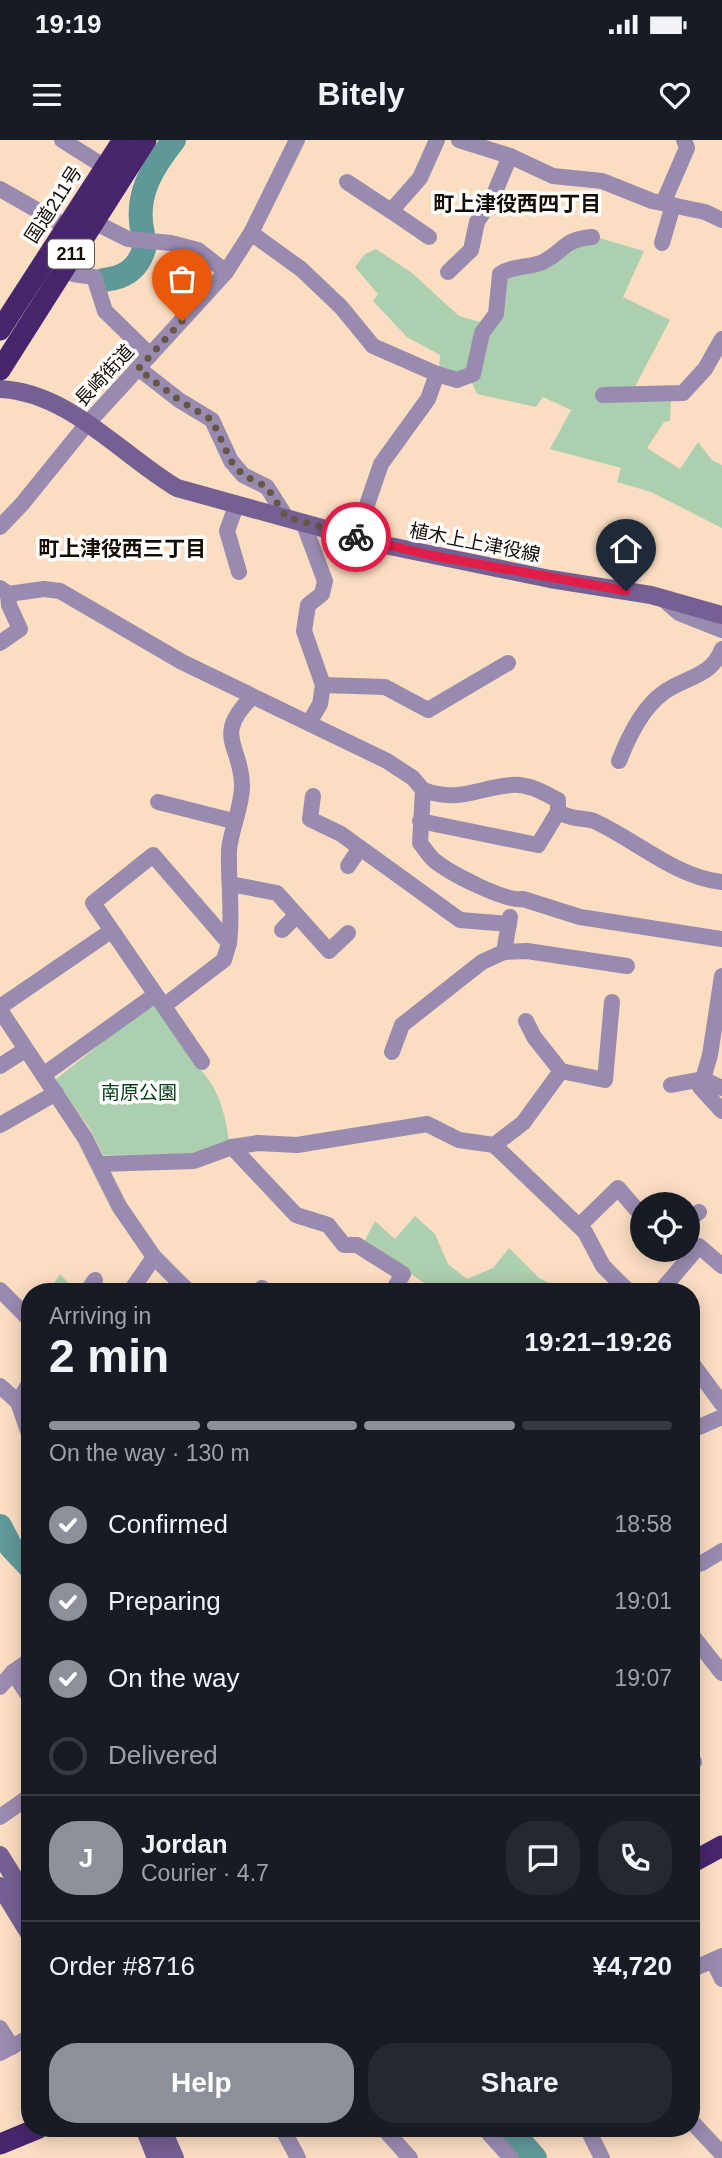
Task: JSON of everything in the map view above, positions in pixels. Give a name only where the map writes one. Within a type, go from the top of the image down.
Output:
[{"type":"highway","name":"国道211号","points":[[0,370],[92,221],[123,140]]},
{"type":"highway","name":"国道211号","points":[[0,330],[65,226],[112,172],[146,140]]},
{"type":"highway","points":[[700,1858],[722,1846]]},
{"type":"highway","points":[[0,2144],[21,2135]]},
{"type":"main road","name":"植木上上津役線","points":[[0,389],[55,402],[177,488],[236,506],[429,555],[661,597],[722,615]]},
{"type":"main road","points":[[0,1855],[21,1889]]},
{"type":"main road","points":[[0,1886],[21,1920]]},
{"type":"main road","points":[[148,2137],[156,2158]]},
{"type":"main road","points":[[166,2137],[175,2158]]},
{"type":"street","points":[[62,140],[112,172]]},
{"type":"street","name":"長崎街道","points":[[0,527],[22,505],[86,425],[226,272],[251,233],[298,140]]},
{"type":"street","points":[[391,211],[420,178],[437,140]]},
{"type":"street","points":[[459,140],[510,156],[553,176],[602,181],[652,201],[705,212],[722,220]]},
{"type":"street","points":[[662,243],[669,203],[687,148],[684,140]]},
{"type":"street","points":[[448,272],[471,250],[477,222],[492,198],[510,156]]},
{"type":"street","points":[[347,182],[429,237]]},
{"type":"street","points":[[0,189],[65,226]]},
{"type":"street","points":[[92,221],[128,239],[171,243],[198,250],[226,272]]},
{"type":"street","points":[[251,233],[301,269],[341,307],[373,346],[457,380],[473,374],[482,333],[495,314],[500,274],[510,268],[542,262],[572,239],[592,237]]},
{"type":"street","points":[[62,268],[73,274],[94,276],[105,311],[150,355]]},
{"type":"street","points":[[603,395],[683,393],[705,369],[722,339]]},
{"type":"street","points":[[138,369],[179,400],[212,420],[231,461],[243,475],[267,487],[295,519],[325,581],[322,594],[308,605],[304,631],[323,685],[320,704],[309,723]]},
{"type":"street","points":[[356,537],[382,464],[428,399],[437,374]]},
{"type":"street","points":[[236,506],[227,531],[239,572]]},
{"type":"street","points":[[0,643],[20,629],[4,591],[60,591],[147,643],[252,697],[387,761],[413,778],[423,790],[456,797],[513,784],[531,788],[558,800],[558,812],[538,845],[420,821]]},
{"type":"street","points":[[661,597],[679,613],[722,630]]},
{"type":"street","points":[[619,761],[630,733],[662,693],[709,669],[722,649]]},
{"type":"street","points":[[323,685],[385,687],[428,710],[508,663]]},
{"type":"street","points":[[43,1076],[224,960],[233,916],[230,884],[233,821],[243,788],[239,763],[230,744],[232,728],[239,710],[252,697]]},
{"type":"street","points":[[423,790],[420,843],[435,861],[513,900],[523,899],[580,917],[722,939]]},
{"type":"street","points":[[313,796],[310,819],[341,834],[460,920],[509,924]]},
{"type":"street","points":[[158,802],[233,821]]},
{"type":"street","points":[[558,812],[574,820],[592,820],[632,845],[699,877],[722,883]]},
{"type":"street","points":[[348,866],[360,848]]},
{"type":"street","points":[[202,1062],[93,903],[153,855],[229,943]]},
{"type":"street","points":[[230,884],[277,893],[329,951],[348,933]]},
{"type":"street","points":[[504,952],[513,900]]},
{"type":"street","points":[[282,930],[295,916]]},
{"type":"street","points":[[111,931],[0,1009],[99,1164],[119,1206],[154,1257],[180,1283]]},
{"type":"street","points":[[392,1052],[402,1025],[482,962],[504,952],[527,951],[627,966]]},
{"type":"street","points":[[722,976],[710,1055],[699,1087],[722,1111]]},
{"type":"street","points":[[526,1021],[534,1037],[561,1071],[611,1084],[612,1002]]},
{"type":"street","points":[[0,1066],[25,1050]]},
{"type":"street","points":[[494,1145],[523,1123],[561,1071]]},
{"type":"street","points":[[671,1084],[703,1079],[722,1088]]},
{"type":"street","points":[[0,1125],[56,1093]]},
{"type":"street","points":[[99,1164],[194,1161],[232,1147],[258,1143],[297,1144],[427,1124],[459,1140],[494,1145],[579,1226],[603,1266],[620,1283]]},
{"type":"street","points":[[232,1147],[296,1215],[328,1224],[344,1245],[357,1245],[403,1274],[397,1283]]},
{"type":"street","points":[[579,1226],[618,1188],[630,1202]]},
{"type":"street","points":[[668,1283],[699,1246],[722,1266]]},
{"type":"street","points":[[136,1283],[154,1257]]},
{"type":"street","points":[[0,1290],[21,1311]]},
{"type":"street","points":[[700,1375],[722,1404]]},
{"type":"street","points":[[0,1386],[18,1402],[21,1411]]},
{"type":"street","points":[[18,1402],[21,1397]]},
{"type":"street","points":[[700,1427],[722,1417]]},
{"type":"street","points":[[700,1564],[722,1551]]},
{"type":"street","points":[[700,1645],[722,1673]]},
{"type":"street","points":[[0,1687],[21,1667]]},
{"type":"street","points":[[13,1672],[21,1685]]},
{"type":"street","points":[[0,1816],[21,1802]]},
{"type":"street","points":[[700,1966],[718,1958],[722,1979]]},
{"type":"street","points":[[0,2028],[6,2050]]},
{"type":"street","points":[[700,2131],[722,2154]]},
{"type":"street","points":[[290,2137],[298,2158]]},
{"type":"street","points":[[391,2137],[410,2158]]},
{"type":"street","points":[[492,2137],[511,2158]]},
{"type":"street","points":[[592,2137],[602,2158]]},
{"type":"green space","points":[[599,238],[644,251],[623,297],[670,320],[629,398],[671,397],[670,421],[664,422],[647,448],[680,469],[698,442],[712,460],[722,465],[722,528],[651,492],[617,482],[621,468],[550,449],[571,410],[543,397],[536,407],[477,394],[466,370],[454,373],[439,369],[440,355],[407,337],[373,301],[378,294],[355,267],[365,254],[376,249],[412,273],[459,316],[484,323],[503,277],[575,243]]},
{"type":"green space","name":"南原公園","points":[[152,1003],[159,1007],[194,1065],[209,1080],[223,1110],[229,1141],[196,1154],[103,1155],[90,1129],[55,1080]]},
{"type":"green space","points":[[415,1216],[435,1234],[448,1264],[467,1279],[493,1268],[509,1248],[539,1278],[549,1283],[424,1283],[364,1242],[375,1221],[395,1239]]},
{"type":"green space","points":[[60,1274],[68,1283],[54,1283]]},
{"type":"waterway","points":[[143,234],[141,208],[146,184],[174,140]]},
{"type":"waterway","points":[[104,280],[129,271],[138,262],[144,249]]},
{"type":"waterway","points":[[0,1526],[11,1547],[21,1558]]},
{"type":"waterway","points":[[517,2137],[535,2158]]},
{"type":"way so far","points":[[182,321],[138,369],[179,400],[212,420],[221,433],[231,461],[243,475],[267,487],[286,517],[356,537]]},
{"type":"district","name":"町上津役西四丁目","points":[[517,204]]},
{"type":"district","name":"町上津役西三丁目","points":[[122,549]]},
{"type":"route","points":[[356,537],[429,555],[626,591]]}]
